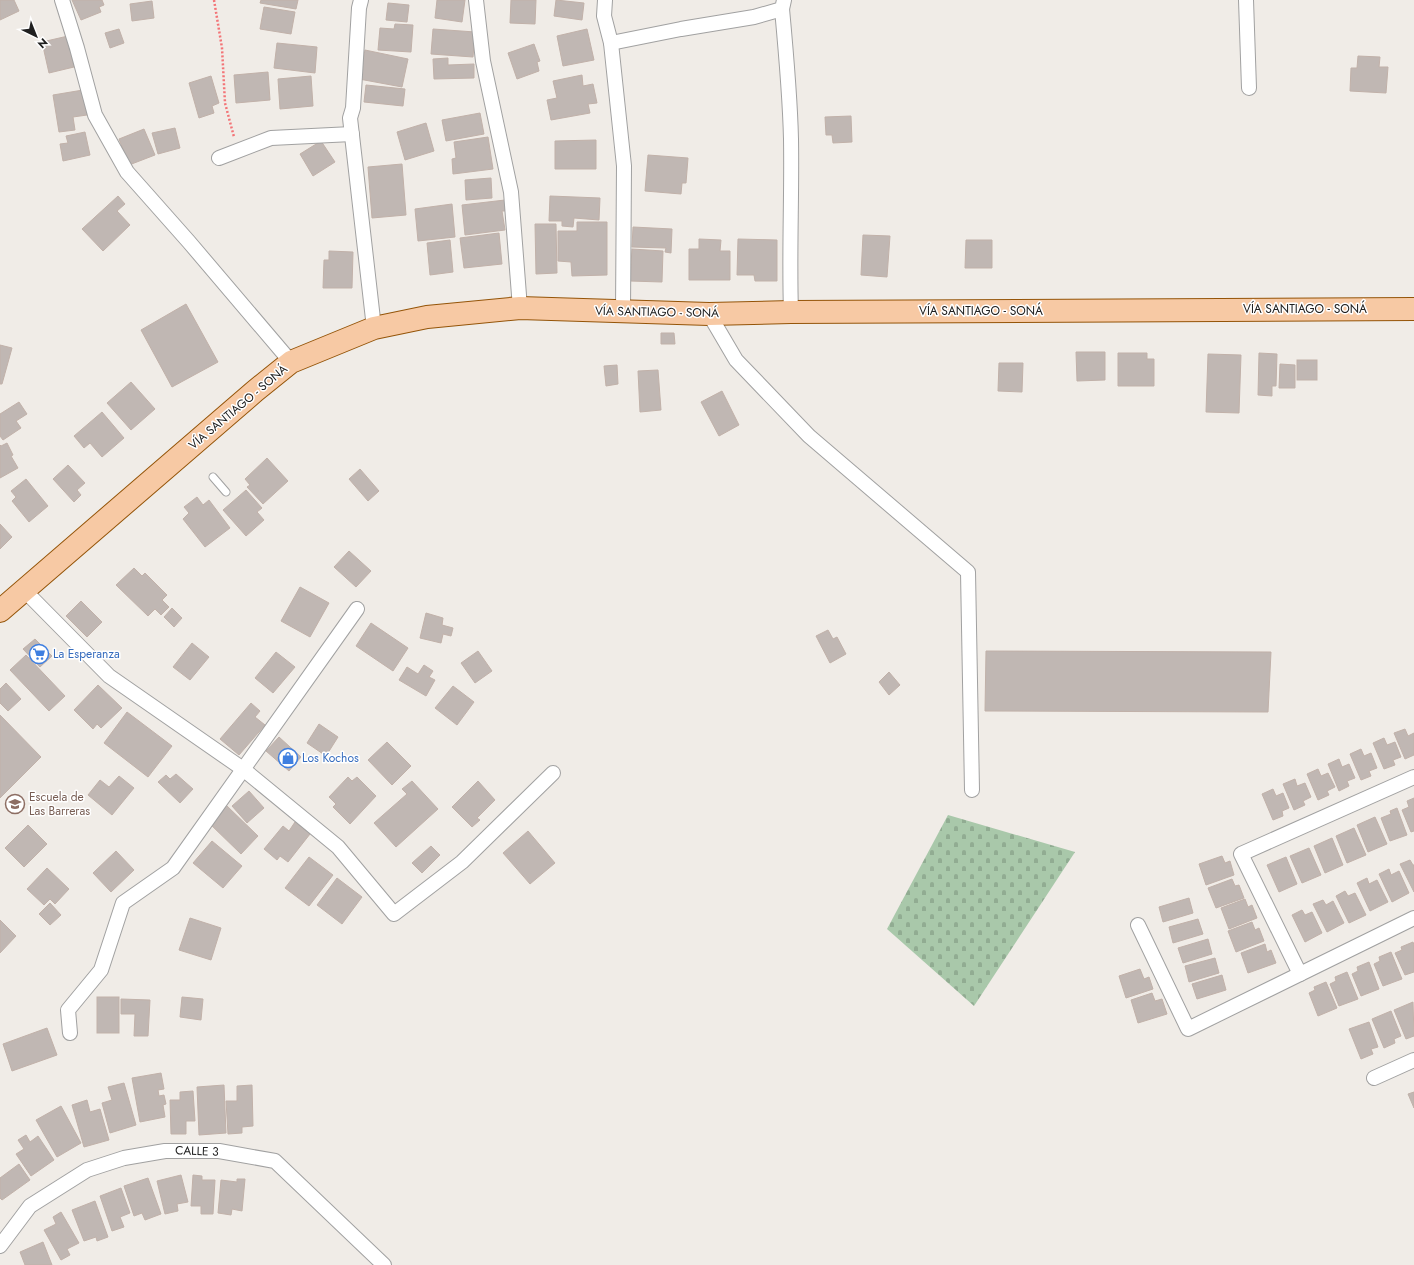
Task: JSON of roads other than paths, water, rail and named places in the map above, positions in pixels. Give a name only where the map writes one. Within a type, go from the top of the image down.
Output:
[{"type":"main road","name":"VÍA SANTIAGO - SONÁ","points":[[0,611],[255,391],[291,362],[374,328],[427,317],[520,308],[709,314],[791,312],[1414,309]]},
{"type":"street","points":[[62,0],[95,115],[126,172],[189,242],[291,362]]},
{"type":"street","points":[[361,0],[359,8],[353,108],[350,118],[374,328]]},
{"type":"street","points":[[476,0],[483,61],[511,192],[520,308]]},
{"type":"street","points":[[605,0],[604,16],[611,43],[624,166],[623,311]]},
{"type":"street","points":[[1246,0],[1249,88]]},
{"type":"street","points":[[611,43],[681,29],[754,17],[783,4],[791,139],[789,267],[791,312]]},
{"type":"street","points":[[219,158],[271,138],[352,134]]},
{"type":"street","points":[[709,314],[736,360],[809,436],[968,572],[972,790]]},
{"type":"street","points":[[24,590],[109,676],[243,770],[338,847],[394,914],[462,862],[553,773]]},
{"type":"street","points":[[70,1033],[68,1010],[101,970],[123,903],[173,868],[357,609]]},
{"type":"street","points":[[1300,974],[1241,854],[1414,777]]},
{"type":"street","points":[[1138,925],[1188,1029],[1414,918]]},
{"type":"street","points":[[1374,1078],[1414,1060]]},
{"type":"street","name":"CALLE 3","points":[[0,1246],[30,1206],[87,1170],[124,1158],[165,1151],[219,1151],[275,1161],[384,1265]]},
{"type":"lane","points":[[214,477],[226,492]]},
{"type":"place","name":"La Esperanza","points":[[39,654]]},
{"type":"place","name":"Los Kochos","points":[[288,758]]},
{"type":"place","name":"Escuela de Las Barreras","points":[[15,804]]}]
